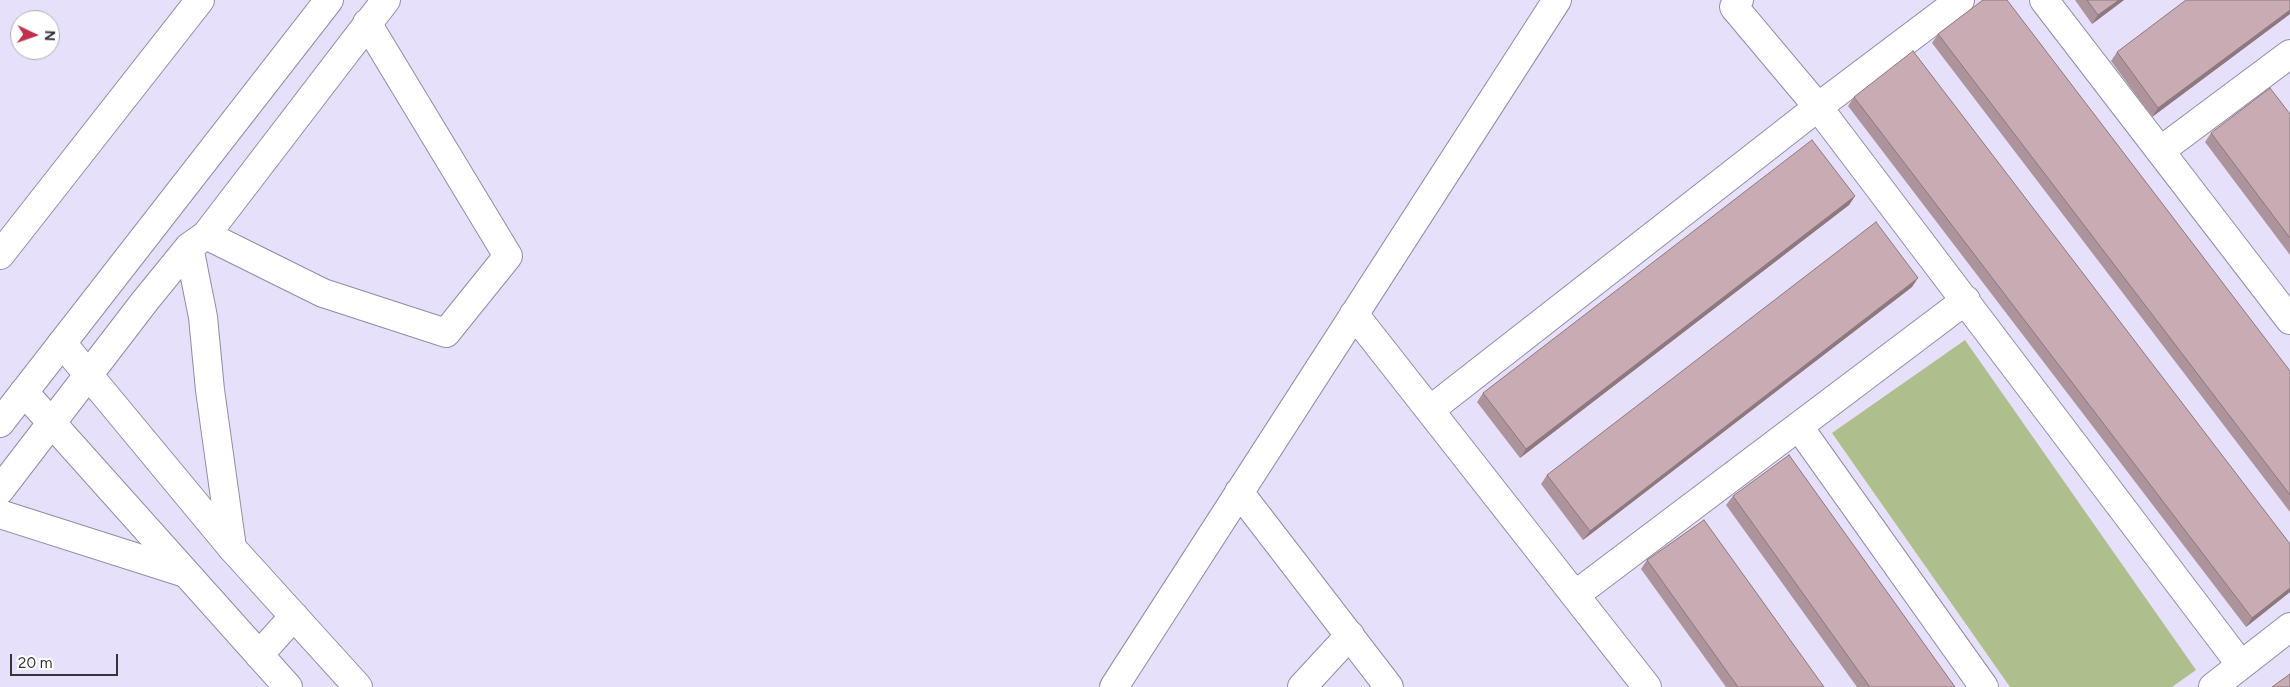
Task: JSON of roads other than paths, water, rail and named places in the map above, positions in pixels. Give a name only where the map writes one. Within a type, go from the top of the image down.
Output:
[{"type":"street","points":[[0,255],[200,0]]},
{"type":"street","points":[[0,423],[329,0]]},
{"type":"street","points":[[0,490],[89,374],[198,242],[386,0]]},
{"type":"street","points":[[1114,687],[1557,0]]},
{"type":"street","points":[[1739,0],[1734,7],[1818,107],[2241,665]]},
{"type":"street","points":[[1430,410],[1818,107],[1960,0]]},
{"type":"street","points":[[2044,0],[2290,320]]},
{"type":"street","points":[[198,242],[323,293],[446,333],[508,256],[367,24]]},
{"type":"street","points":[[2160,151],[2290,54]]},
{"type":"street","points":[[198,242],[203,317],[232,548]]},
{"type":"street","points":[[1575,595],[1966,300]]},
{"type":"street","points":[[1354,314],[1647,687]]},
{"type":"street","points":[[62,343],[232,548],[358,687]]},
{"type":"street","points":[[24,392],[288,687]]},
{"type":"street","points":[[1798,427],[1984,687]]},
{"type":"street","points":[[1239,492],[1389,687]]},
{"type":"street","points":[[0,514],[185,572]]},
{"type":"street","points":[[259,655],[294,616]]},
{"type":"street","points":[[2213,687],[2290,627]]},
{"type":"street","points":[[1302,687],[1350,635]]}]
